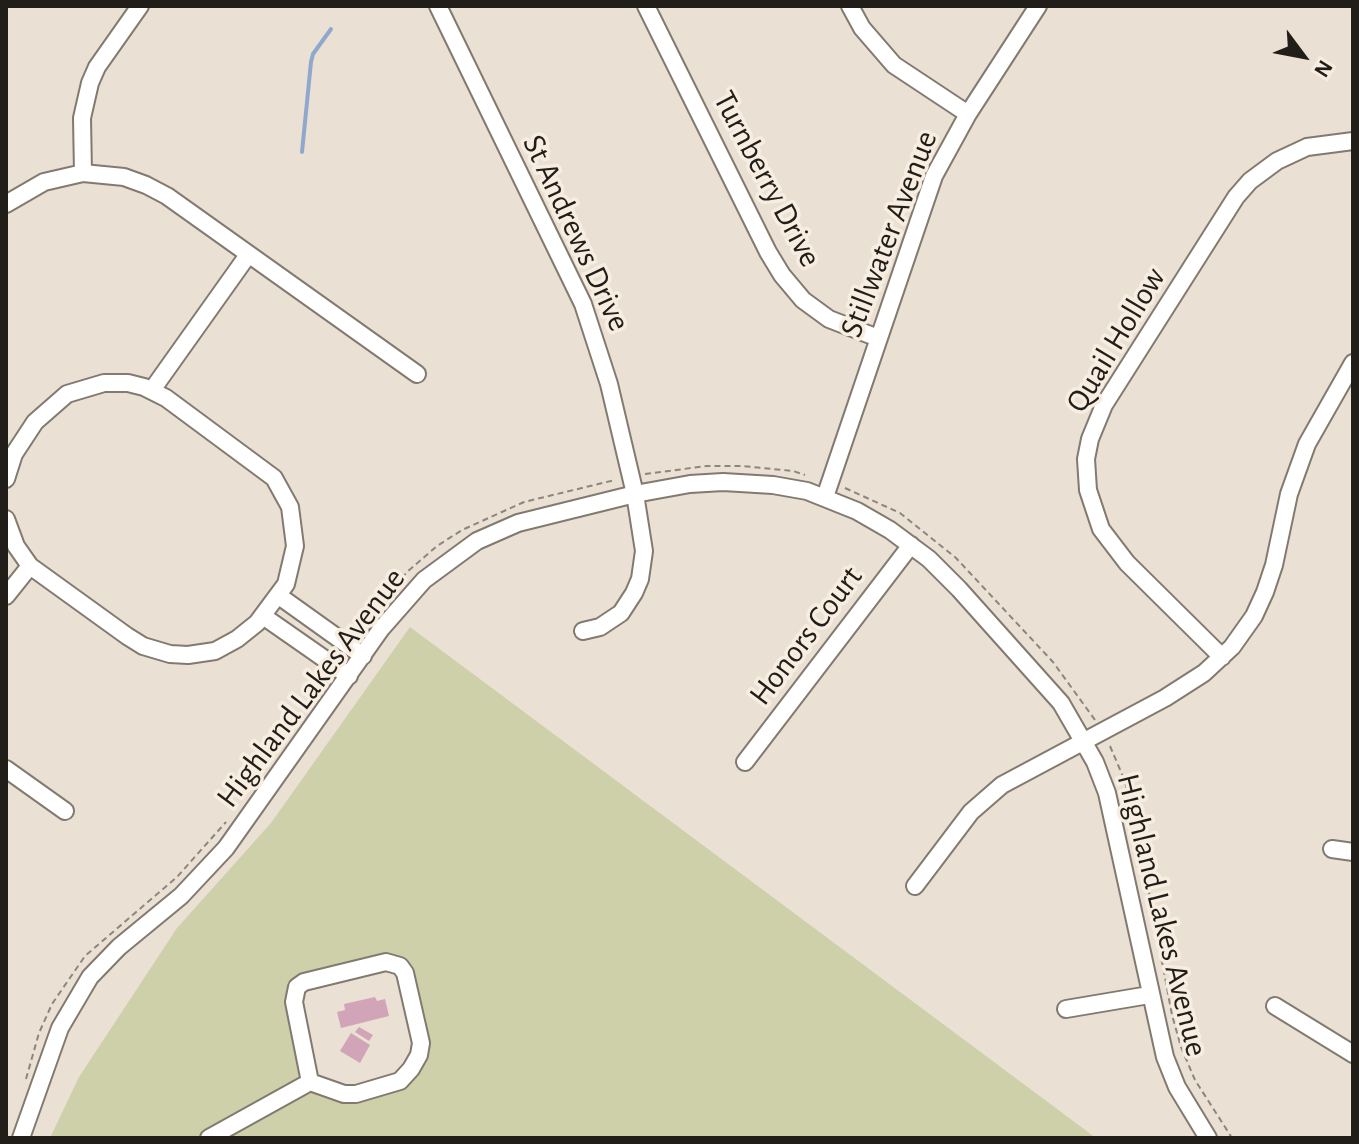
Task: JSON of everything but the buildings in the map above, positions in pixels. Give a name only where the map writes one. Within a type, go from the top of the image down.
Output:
[{"type":"street","points":[[83,173],[82,118],[90,83],[97,67],[140,6]]},
{"type":"street","name":"St Andrews Drive","points":[[438,6],[583,304],[609,384],[635,494],[644,551],[640,579],[621,613],[600,627],[583,631]]},
{"type":"street","name":"Turnberry Drive","points":[[646,6],[782,275],[803,300],[829,319],[878,338]]},
{"type":"street","points":[[850,6],[862,28],[894,65],[968,114]]},
{"type":"street","name":"Stillwater Avenue","points":[[827,490],[934,176],[968,114],[1038,6]]},
{"type":"street","name":"Quail Hollow","points":[[1222,657],[1127,563],[1101,529],[1088,490],[1086,459],[1090,439],[1104,405],[1236,197],[1250,181],[1277,161],[1307,147],[1353,141]]},
{"type":"street","points":[[6,204],[44,182],[83,173],[124,177],[157,190],[417,374]]},
{"type":"street","points":[[152,390],[248,255]]},
{"type":"street","points":[[915,886],[940,850],[985,797],[1165,698],[1204,673],[1222,657],[1247,627],[1265,592],[1289,494],[1307,444],[1353,363]]},
{"type":"street","points":[[6,479],[14,454],[35,422],[67,394],[95,384],[120,382],[152,390],[262,467],[283,492],[294,526],[295,546],[292,565],[279,596],[263,616],[237,639],[223,648],[198,654],[170,654],[143,646],[127,636],[30,566],[16,546],[6,519]]},
{"type":"street","name":"Highland Lakes Avenue","points":[[21,1138],[60,1028],[90,977],[109,956],[181,896],[226,848],[401,603],[424,580],[477,541],[518,523],[635,494],[690,484],[740,482],[827,490],[911,545],[959,589],[1066,710],[1095,762],[1112,809],[1149,995],[1165,1057],[1177,1087],[1208,1138]]},
{"type":"street","name":"Honors Court","points":[[745,762],[911,545]]},
{"type":"street","points":[[6,596],[30,566]]},
{"type":"street","points":[[279,596],[363,656]]},
{"type":"street","points":[[263,616],[349,676]]},
{"type":"street","points":[[6,769],[65,811]]},
{"type":"street","points":[[1332,849],[1353,852]]},
{"type":"street","points":[[209,1138],[310,1082],[344,1094],[356,1094],[400,1081],[419,1055],[421,1043],[405,973],[400,966],[386,962],[304,982],[297,987],[294,1002],[310,1082]]},
{"type":"street","points":[[1066,1009],[1149,995]]},
{"type":"street","points":[[1275,1006],[1353,1054]]},
{"type":"path","points":[[348,646],[382,600],[407,572],[437,546],[462,530],[524,502],[661,470],[707,466],[769,467],[806,476]]},
{"type":"path","points":[[827,490],[900,513],[956,558],[1060,671],[1101,731],[1124,779],[1134,812],[1172,1015],[1181,1047],[1195,1080],[1232,1138]]},
{"type":"path","points":[[296,724],[334,666]]},
{"type":"path","points":[[23,1088],[39,1033],[52,1004],[85,956],[177,877],[231,815]]},
{"type":"green space","points":[[410,627],[1096,1138],[50,1138],[79,1077],[177,928],[271,823]],"holes":[[[389,953],[402,958],[412,969],[427,1044],[401,1087],[366,1100],[341,1098],[303,1072],[288,990],[293,982]]]},
{"type":"waterway","points":[[302,152],[311,62],[313,54],[331,29]]}]
